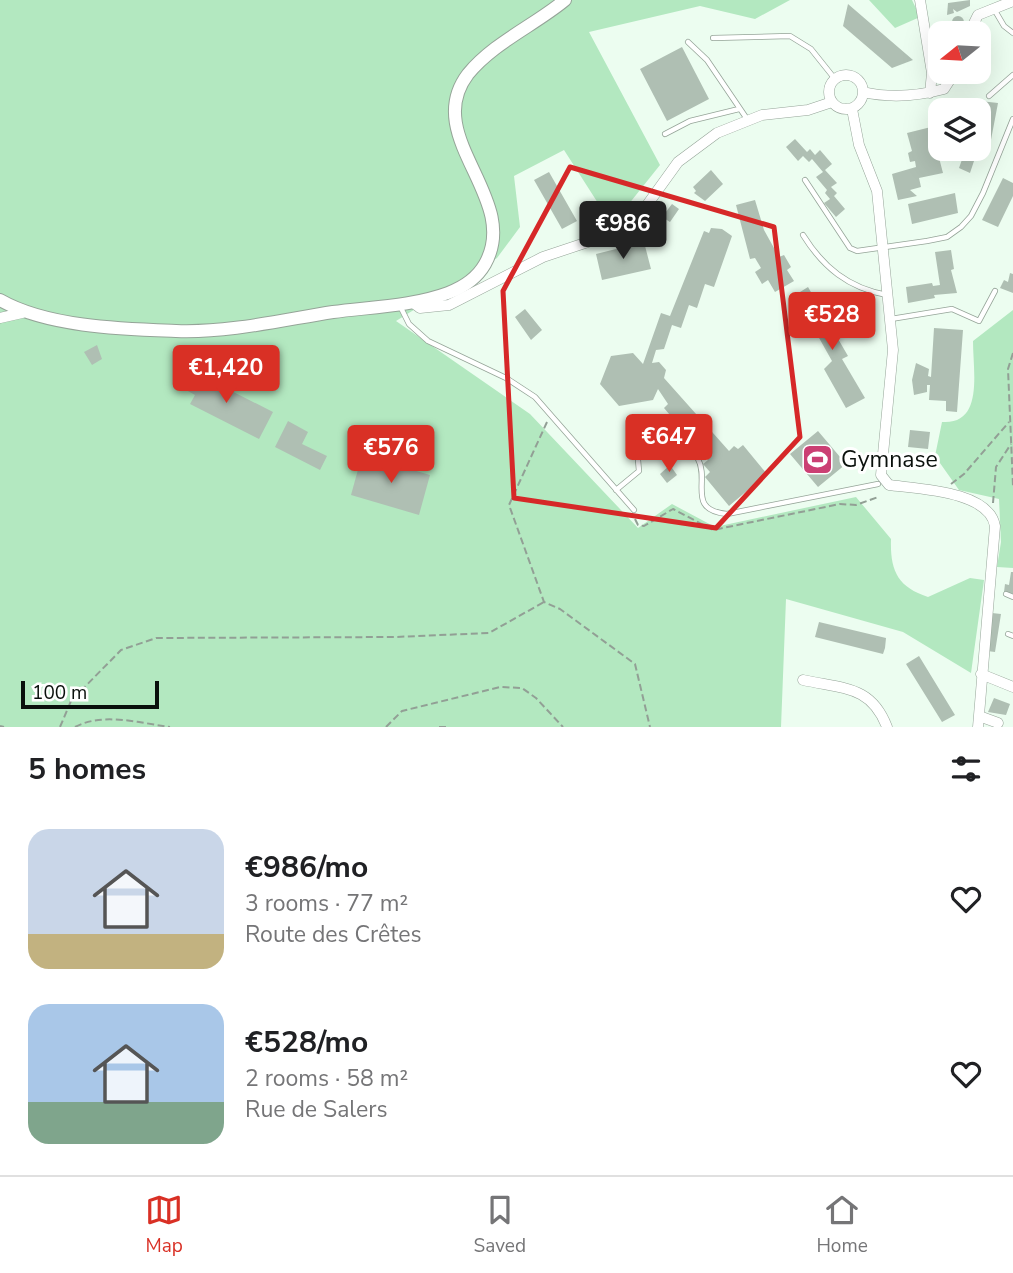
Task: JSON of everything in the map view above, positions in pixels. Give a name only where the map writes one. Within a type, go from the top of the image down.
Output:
[{"type":"street","points":[[0,318],[22,313],[114,326],[192,331],[405,302],[445,294],[467,284],[480,272],[493,243],[494,225],[490,205],[465,153],[457,126],[457,101],[463,83],[486,57],[565,0]]},
{"type":"street","points":[[920,0],[932,73],[930,93]]},
{"type":"street","points":[[975,21],[978,15],[993,7],[1013,1]]},
{"type":"street","points":[[845,75],[855,77],[863,92],[861,102],[852,109],[840,109],[832,102],[829,91],[835,79],[845,75]]},
{"type":"street","points":[[863,92],[892,96],[930,93],[944,89],[947,84]]},
{"type":"street","points":[[405,302],[420,308],[449,305],[543,257],[624,230],[642,212],[668,174],[692,149],[717,133],[747,120],[832,102]]},
{"type":"street","points":[[852,109],[857,138],[877,191],[893,350],[881,475],[889,485],[977,501],[993,515],[995,526],[978,722],[998,723]]},
{"type":"street","points":[[0,300],[22,313]]},
{"type":"street","points":[[981,674],[1013,687]]},
{"type":"street","points":[[803,680],[866,695],[882,712],[887,727]]},
{"type":"lane","points":[[993,7],[1004,26],[1013,33]]},
{"type":"lane","points":[[713,38],[790,36],[811,49],[835,79]]},
{"type":"lane","points":[[688,42],[707,60],[747,120]]},
{"type":"lane","points":[[989,96],[1013,75]]},
{"type":"lane","points":[[665,134],[690,121],[739,109]]},
{"type":"lane","points":[[805,180],[850,248],[857,251],[947,237],[971,216],[1013,119]]},
{"type":"lane","points":[[803,234],[830,271],[870,291],[888,295]]},
{"type":"lane","points":[[890,319],[952,309],[979,321],[995,291]]},
{"type":"lane","points":[[405,302],[410,324],[428,341],[506,378],[535,397],[634,510]]},
{"type":"lane","points":[[616,490],[639,471],[637,449],[669,426],[698,459],[701,468],[701,494],[706,505],[716,513],[727,514],[878,484]]},
{"type":"lane","points":[[1006,594],[1013,597]]},
{"type":"path","points":[[1013,353],[1008,369],[1013,486]]},
{"type":"path","points":[[551,415],[509,505],[544,602],[560,610],[635,664],[650,727]]},
{"type":"path","points":[[939,493],[964,474],[1011,420]]},
{"type":"path","points":[[987,507],[996,501],[996,467],[1012,443]]},
{"type":"path","points":[[60,727],[71,701],[121,650],[156,638],[396,638],[489,633],[544,602]]},
{"type":"path","points":[[386,727],[402,711],[500,687],[522,688],[536,698],[563,727]]},
{"type":"path","points":[[75,727],[85,722],[113,719],[170,727]]},
{"type":"path","points":[[439,727],[446,727]]},
{"type":"highlighted area","points":[[570,167],[774,227],[800,437],[716,528],[514,498],[503,291]]},
{"type":"green space","points":[[0,0],[790,0],[755,19],[700,6],[589,32],[660,165],[612,225],[564,150],[514,176],[520,227],[497,258],[396,321],[530,414],[638,528],[672,504],[715,527],[856,497],[891,539],[894,568],[909,588],[928,597],[970,578],[984,580],[971,673],[903,632],[786,599],[781,727],[0,727]]},
{"type":"green space","points":[[869,0],[912,0],[920,17],[895,28]]},
{"type":"green space","points":[[1013,310],[1013,568],[997,567],[1001,542],[999,499],[959,490],[935,456],[942,422],[955,421],[965,415],[970,406],[974,381],[973,341]]},
{"type":"building","points":[[970,0],[970,6],[957,12],[953,9],[954,13],[947,15],[948,3]]},
{"type":"building","points":[[848,4],[913,60],[892,68],[843,26]]},
{"type":"building","points":[[953,17],[963,17],[964,21],[952,21]]},
{"type":"building","points":[[682,47],[709,99],[667,121],[640,69]]},
{"type":"building","points":[[991,102],[998,103],[991,140]]},
{"type":"building","points":[[928,128],[928,161],[940,161],[943,173],[919,178],[921,187],[910,190],[917,196],[898,200],[892,174],[916,167],[915,161],[910,162],[908,153],[912,151],[907,133]]},
{"type":"building","points":[[795,139],[807,152],[810,149],[815,155],[820,150],[832,164],[825,170],[837,183],[831,187],[837,193],[834,196],[845,209],[836,217],[824,203],[830,199],[825,193],[827,190],[816,177],[823,172],[812,159],[809,162],[803,156],[798,161],[786,147]]},
{"type":"building","points":[[961,161],[974,161],[970,173],[959,168]]},
{"type":"building","points":[[711,170],[723,184],[705,201],[694,193],[696,191],[693,187]]},
{"type":"building","points":[[549,172],[577,221],[562,229],[534,180]]},
{"type":"building","points":[[1003,178],[1013,183],[1013,196],[998,227],[982,220]]},
{"type":"building","points":[[955,193],[958,213],[912,224],[908,204]]},
{"type":"building","points":[[755,200],[764,230],[779,257],[784,255],[791,267],[787,270],[794,281],[775,292],[768,280],[762,284],[755,272],[761,268],[755,258],[750,259],[736,205]]},
{"type":"building","points":[[672,204],[679,209],[670,222],[662,217]]},
{"type":"building","points":[[711,228],[722,229],[732,236],[714,287],[705,284],[697,308],[689,305],[681,328],[672,325],[664,349],[656,350],[652,363],[659,362],[666,370],[664,378],[729,451],[734,446],[738,449],[743,445],[767,474],[729,506],[705,477],[710,472],[703,464],[708,460],[664,408],[668,404],[658,389],[653,400],[619,406],[600,384],[611,356],[633,353],[643,364],[661,313],[670,316],[704,231],[709,233]]},
{"type":"building","points":[[644,242],[651,269],[602,280],[596,254]]},
{"type":"building","points":[[951,250],[954,269],[951,270],[957,293],[934,295],[935,298],[908,303],[906,287],[932,283],[933,286],[940,285],[935,252]]},
{"type":"building","points":[[1010,273],[1013,274],[1013,293],[1000,288],[1004,280],[1008,282]]},
{"type":"building","points":[[808,287],[848,356],[842,359],[865,398],[846,408],[824,369],[832,361],[800,304],[805,301],[800,292]]},
{"type":"building","points":[[525,309],[542,330],[531,340],[515,317]]},
{"type":"building","points":[[934,328],[963,330],[957,412],[946,411],[946,401],[929,400],[930,385],[927,385],[927,392],[914,395],[912,380],[916,363],[929,369],[928,376],[931,377]]},
{"type":"building","points":[[97,345],[102,359],[92,365],[84,352]]},
{"type":"building","points":[[188,368],[196,372],[194,376],[203,380],[204,377],[273,412],[259,439],[190,404],[195,395],[179,386]]},
{"type":"building","points":[[288,421],[308,432],[302,444],[327,456],[320,470],[275,447]]},
{"type":"building","points":[[910,430],[930,432],[928,449],[908,447]]},
{"type":"building","name":"Gymnase","points":[[818,431],[846,464],[818,487],[790,454]]},
{"type":"building","points":[[362,455],[430,475],[419,515],[351,495]]},
{"type":"building","points":[[670,465],[677,475],[667,483],[660,474]]},
{"type":"building","points":[[1011,572],[1013,594],[1004,592],[1005,584],[1009,585]]},
{"type":"building","points":[[992,613],[1001,614],[995,652],[987,651]]},
{"type":"building","points":[[819,622],[886,638],[883,654],[815,637]]},
{"type":"building","points":[[919,656],[955,715],[942,722],[906,664]]},
{"type":"building","points":[[994,698],[1010,704],[1006,715],[988,712]]},
{"type":"place","name":"Gymnase","points":[[818,459]]}]
